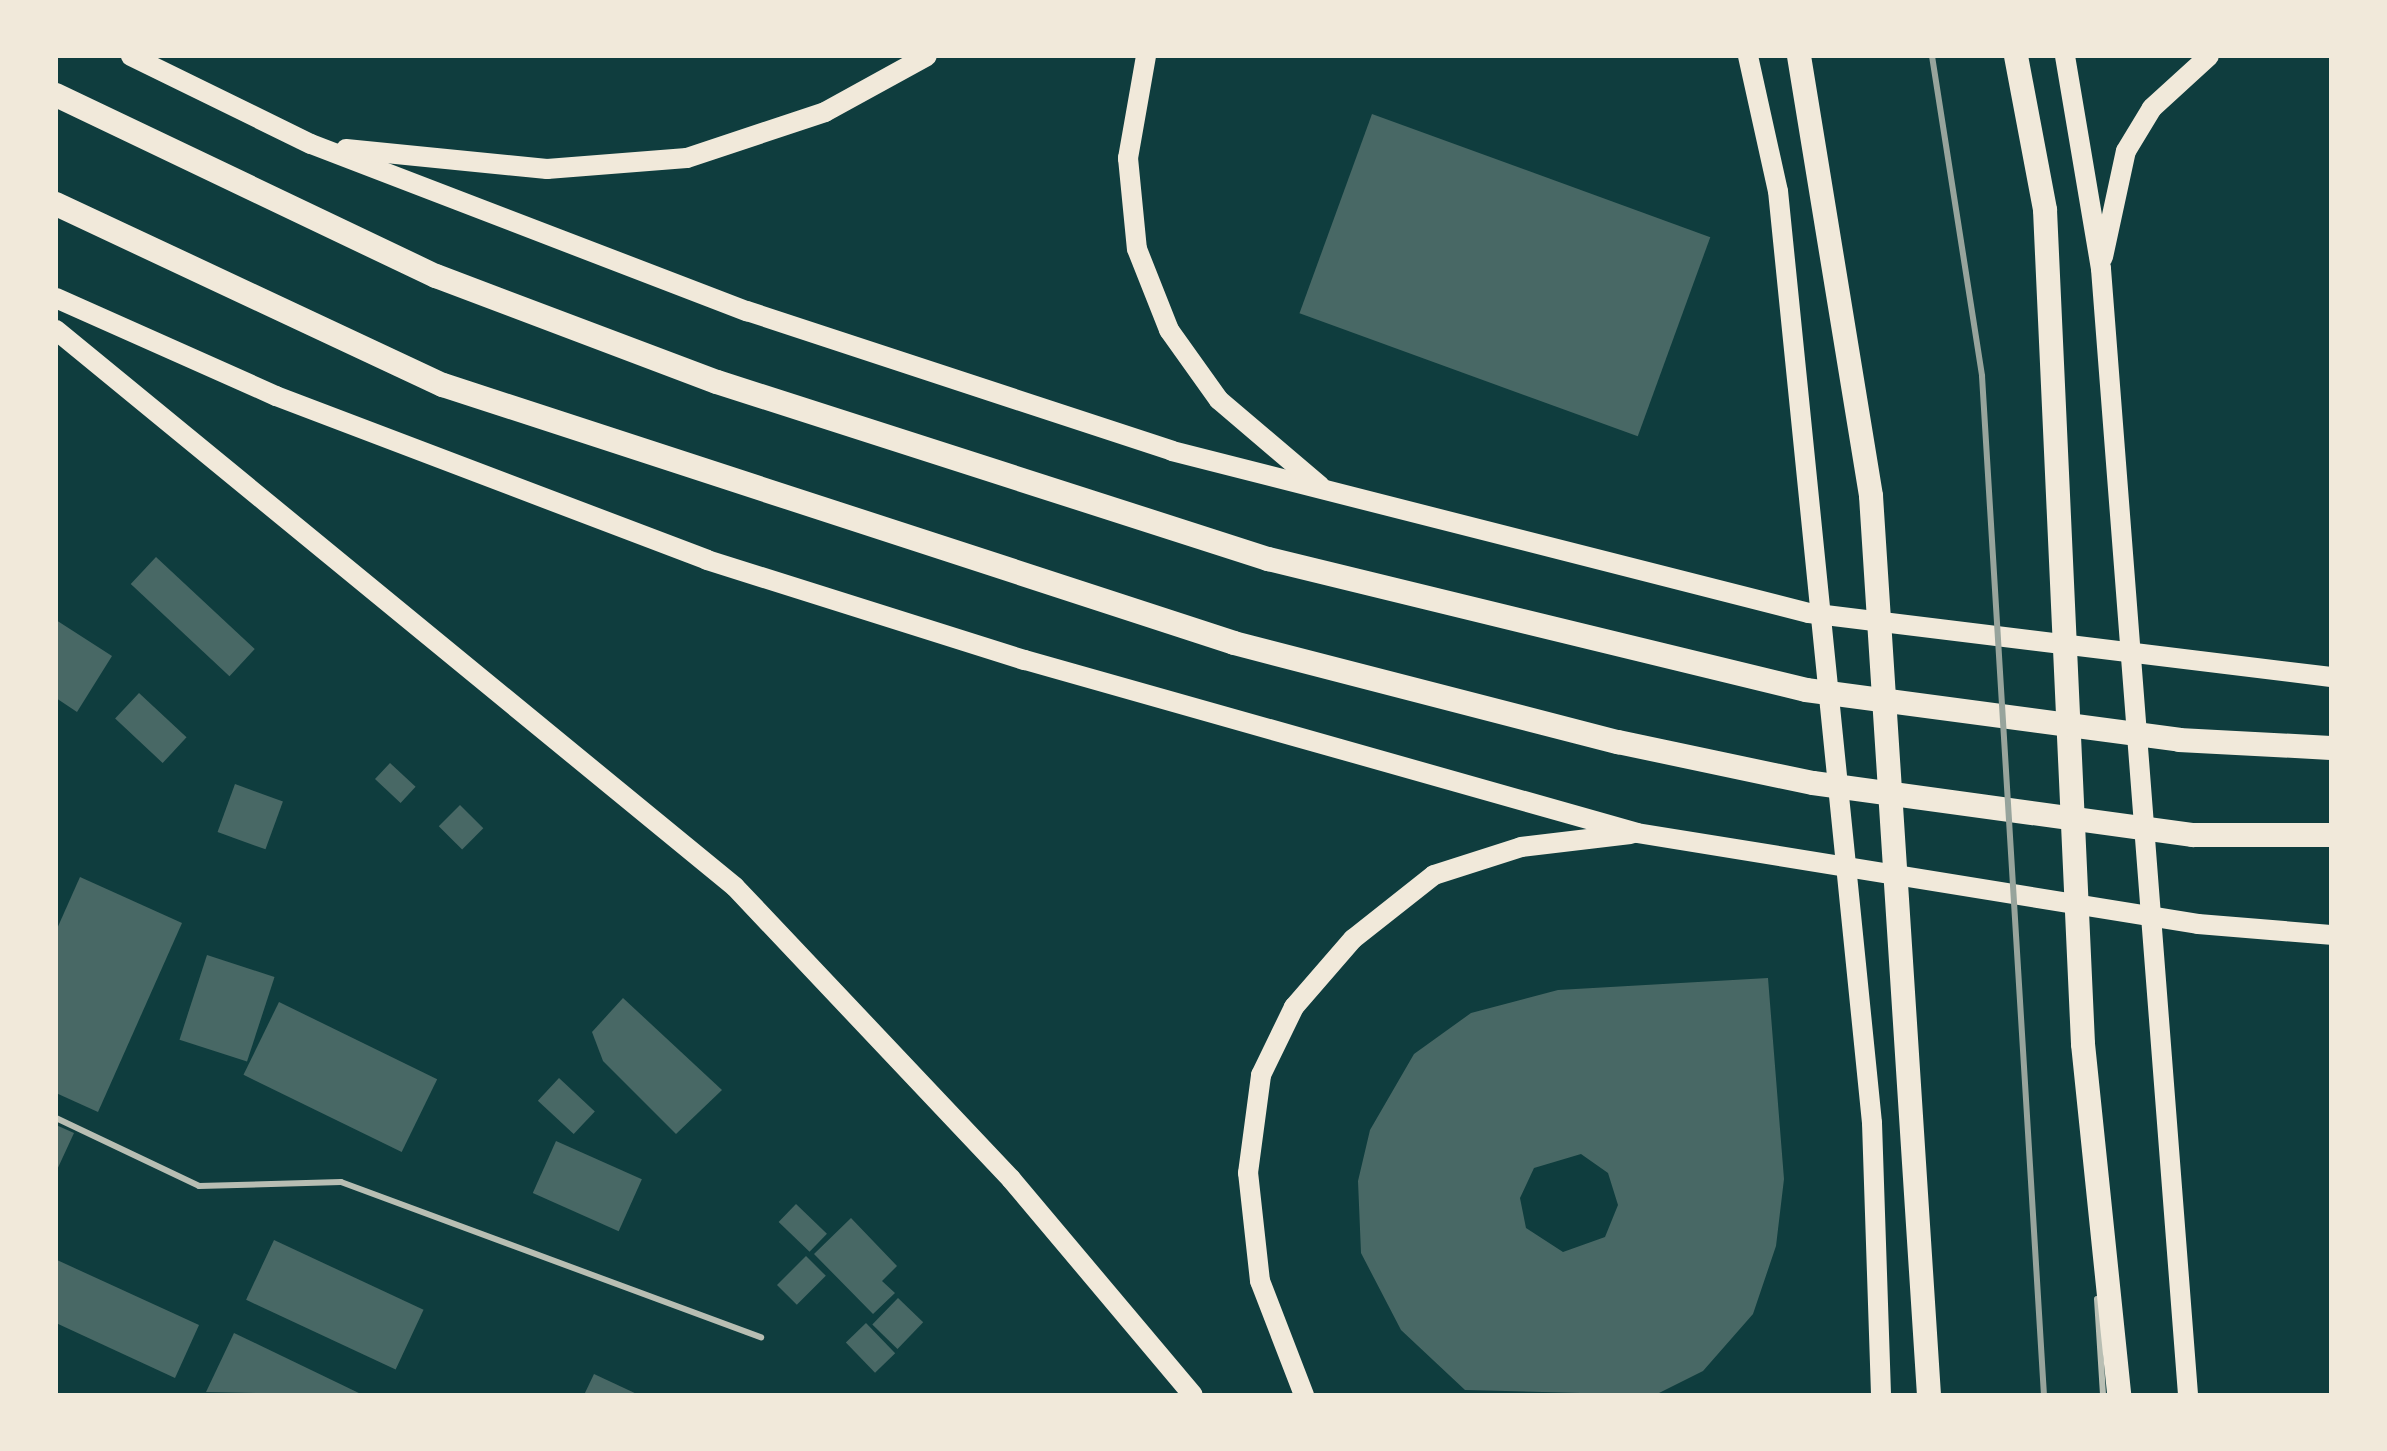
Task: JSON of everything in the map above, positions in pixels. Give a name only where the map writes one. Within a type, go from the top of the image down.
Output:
[{"type":"highway","points":[[1799,56],[1871,496],[1927,1287],[1929,1395]]},
{"type":"highway","points":[[2016,56],[2045,210],[2083,1044],[2119,1395]]},
{"type":"highway","points":[[56,95],[436,276],[717,382],[1268,559],[1806,690],[2179,740],[2331,748]]},
{"type":"highway","points":[[56,204],[443,385],[828,515],[1234,643],[1618,742],[1813,783],[2193,835],[2331,835]]},
{"type":"main road","points":[[131,56],[311,144],[747,311],[1172,451],[1809,613],[2176,662],[2331,677]]},
{"type":"main road","points":[[311,144],[547,169],[687,158],[825,112],[927,56]]},
{"type":"main road","points":[[1146,56],[1128,158],[1137,249],[1169,330],[1219,400],[1326,491]]},
{"type":"main road","points":[[1748,56],[1778,191],[1869,1092],[1881,1395]]},
{"type":"main road","points":[[2065,56],[2101,269],[2188,1395]]},
{"type":"main road","points":[[2101,269],[2126,151],[2152,108],[2209,56]]},
{"type":"main road","points":[[56,298],[276,396],[707,560],[1025,660],[1637,833],[2198,924],[2331,935]]},
{"type":"main road","points":[[56,330],[735,887],[1011,1179],[1193,1395]]},
{"type":"main road","points":[[1304,1395],[1260,1281],[1248,1173],[1261,1075],[1294,1007],[1353,939],[1434,875],[1521,847],[1637,833]]},
{"type":"lane","points":[[2083,1044],[2103,1395]]},
{"type":"lane","points":[[56,1118],[199,1186],[341,1182],[761,1337]]},
{"type":"lane","points":[[1927,1287],[1936,1395]]},
{"type":"building","points":[[1372,114],[1710,237],[1638,436],[1299,313]]},
{"type":"building","points":[[156,557],[255,649],[229,676],[131,584]]},
{"type":"building","points":[[56,620],[112,656],[77,712],[56,698]]},
{"type":"building","points":[[139,693],[187,737],[163,763],[115,719]]},
{"type":"building","points":[[390,763],[416,787],[401,803],[375,779]]},
{"type":"building","points":[[235,784],[283,801],[265,849],[218,832]]},
{"type":"building","points":[[460,805],[483,828],[462,850],[439,826]]},
{"type":"building","points":[[80,877],[182,923],[98,1112],[56,1093],[56,931]]},
{"type":"building","points":[[207,955],[275,977],[247,1062],[179,1040]]},
{"type":"building","points":[[1768,978],[1784,1179],[1776,1246],[1753,1314],[1703,1371],[1655,1395],[1465,1390],[1401,1330],[1361,1253],[1358,1181],[1370,1130],[1414,1054],[1471,1013],[1558,990]],"holes":[[[1581,1154],[1608,1173],[1618,1205],[1605,1237],[1563,1252],[1526,1228],[1520,1198],[1534,1168]]]},
{"type":"building","points":[[623,998],[722,1090],[676,1134],[603,1061],[592,1032]]},
{"type":"building","points":[[279,1002],[437,1079],[402,1152],[243,1075]]},
{"type":"building","points":[[559,1078],[595,1111],[574,1134],[538,1101]]},
{"type":"building","points":[[56,1125],[74,1133],[56,1172]]},
{"type":"building","points":[[556,1141],[642,1179],[619,1231],[533,1193]]},
{"type":"building","points":[[796,1204],[827,1234],[810,1252],[779,1222]]},
{"type":"building","points":[[851,1218],[897,1266],[882,1281],[895,1293],[873,1314],[814,1254]]},
{"type":"building","points":[[274,1240],[424,1310],[396,1370],[246,1300]]},
{"type":"building","points":[[806,1256],[826,1276],[797,1305],[777,1285]]},
{"type":"building","points":[[57,1260],[199,1325],[175,1378],[56,1323]]},
{"type":"building","points":[[898,1298],[923,1322],[897,1349],[872,1325]]},
{"type":"building","points":[[866,1323],[895,1353],[875,1373],[846,1342]]},
{"type":"building","points":[[234,1333],[363,1395],[206,1392]]},
{"type":"building","points":[[594,1374],[639,1395],[584,1395]]},
{"type":"railway","points":[[1932,56],[1982,376],[2044,1395]]}]
